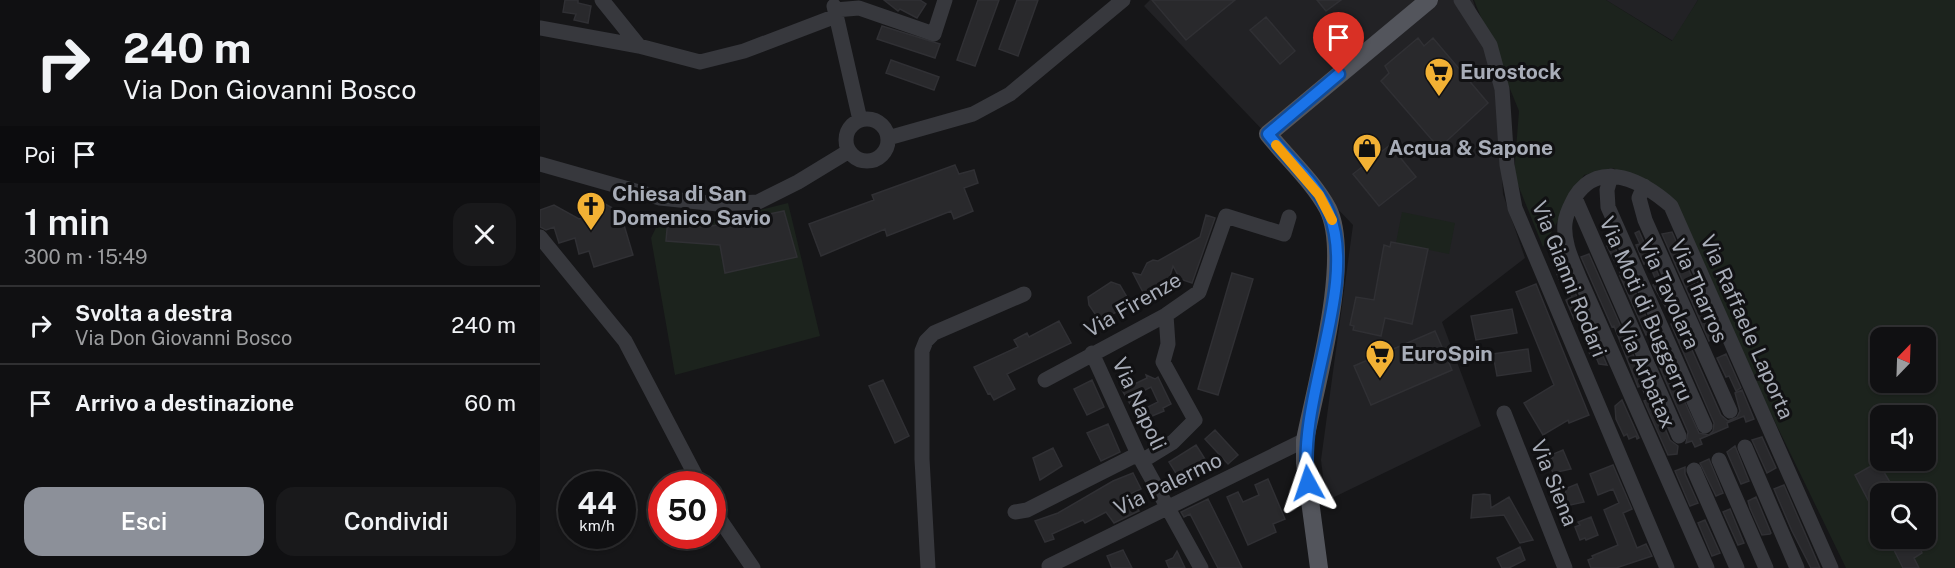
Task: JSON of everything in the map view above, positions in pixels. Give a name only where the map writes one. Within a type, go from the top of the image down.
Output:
[{"type":"main road","points":[[1320,568],[1305,463],[1305,440],[1336,279],[1335,232],[1319,195],[1268,134],[1429,0]]},
{"type":"street","points":[[602,0],[639,46]]},
{"type":"street","points":[[540,28],[639,46],[700,62],[744,51],[835,9],[859,8],[934,34],[944,0]]},
{"type":"street","points":[[888,138],[973,114],[1010,94],[1124,0]]},
{"type":"street","name":"Via Gianni Rodari","points":[[1461,0],[1490,45],[1502,89],[1507,165],[1515,208],[1667,568]]},
{"type":"street","points":[[835,9],[860,120]]},
{"type":"street","points":[[860,120],[876,120],[884,128],[888,138],[883,154],[873,160],[857,159],[849,151],[846,142],[847,133],[852,125],[860,120]]},
{"type":"street","points":[[540,164],[660,198],[718,204],[758,202],[798,182],[849,151]]},
{"type":"street","points":[[1575,198],[1588,183],[1611,176]]},
{"type":"street","name":"Via Raffaele Laporta","points":[[1611,176],[1626,177],[1644,186],[1671,206],[1831,568]]},
{"type":"street","name":"Via Tavolara","points":[[1611,176],[1607,190],[1608,207],[1705,426]]},
{"type":"street","name":"Via Tharros","points":[[1644,186],[1639,198],[1645,220],[1730,411]]},
{"type":"street","name":"Via Moti di Buggerru","points":[[1575,198],[1679,436]]},
{"type":"street","name":"Via Arbatax","points":[[1575,198],[1565,223],[1566,240],[1571,256],[1707,568]]},
{"type":"street","name":"Via Firenze","points":[[1045,380],[1167,315],[1199,292],[1226,216],[1284,234],[1289,217]]},
{"type":"street","points":[[540,237],[625,341],[693,471]]},
{"type":"street","points":[[928,568],[921,363],[926,341],[934,333],[1024,294]]},
{"type":"street","points":[[1015,512],[1027,510],[1173,442],[1196,420],[1163,362],[1168,344],[1167,315]]},
{"type":"street","name":"Via Napoli","points":[[1092,353],[1140,458],[1201,568]]},
{"type":"street","name":"Via Siena","points":[[1504,413],[1565,568]]},
{"type":"street","name":"Via Palermo","points":[[1049,566],[1305,440]]},
{"type":"street","points":[[1745,447],[1797,568]]},
{"type":"street","points":[[1719,460],[1766,568]]},
{"type":"street","points":[[1694,470],[1737,568]]},
{"type":"street","points":[[726,528],[753,568]]},
{"type":"shaded area","points":[[1150,0],[1473,0],[1497,84],[1503,194],[1525,258],[1442,322],[1481,426],[1326,501],[1321,460],[1353,225],[1144,6]]},
{"type":"shaded area","points":[[1474,0],[1606,0],[1672,41],[1698,0],[1955,0],[1955,568],[1846,568],[1709,286],[1676,202],[1613,168],[1584,175],[1543,247],[1514,175],[1519,111]]},
{"type":"shaded area","points":[[1606,0],[1698,0],[1673,41]]},
{"type":"shaded area","points":[[788,203],[820,336],[675,375],[651,238],[664,211],[721,220]]},
{"type":"shaded area","points":[[1402,212],[1455,223],[1449,254],[1396,243]]},
{"type":"building","points":[[565,0],[578,0],[578,3],[591,6],[588,23],[574,20],[576,14],[563,12]]},
{"type":"building","points":[[884,0],[920,0],[926,4],[917,18],[900,9],[898,11]]},
{"type":"building","points":[[978,0],[999,0],[975,66],[957,60]]},
{"type":"building","points":[[1017,0],[1038,0],[1018,56],[999,49]]},
{"type":"building","points":[[1152,0],[1235,0],[1186,40]]},
{"type":"building","points":[[1317,0],[1341,0],[1326,11]]},
{"type":"building","points":[[1266,17],[1295,51],[1280,64],[1250,30]]},
{"type":"building","points":[[882,26],[940,44],[935,58],[877,39]]},
{"type":"building","name":"Eurostock","points":[[1418,38],[1424,46],[1433,38],[1488,103],[1439,148],[1381,81],[1389,73],[1385,66]]},
{"type":"building","points":[[891,60],[939,77],[934,90],[886,73]]},
{"type":"building","name":"Acqua & Sapone","points":[[1390,145],[1416,177],[1379,206],[1353,174]]},
{"type":"building","points":[[955,165],[959,174],[974,170],[978,183],[964,188],[973,211],[954,219],[951,211],[887,236],[885,229],[821,256],[809,224],[874,200],[872,195]]},
{"type":"building","name":"Chiesa di San Domenico Savio","points":[[596,199],[625,215],[624,225],[633,255],[594,267],[589,251],[579,254],[575,238],[559,243],[554,227],[546,230],[540,227],[540,210],[554,205],[579,219],[586,217]]},
{"type":"building","points":[[784,211],[797,257],[725,273],[720,245],[666,241],[668,218],[712,222],[712,226]]},
{"type":"building","points":[[1206,215],[1215,218],[1192,283],[1180,279],[1173,266],[1167,286],[1147,300],[1133,273],[1141,275],[1147,263],[1153,260],[1158,261],[1200,237]]},
{"type":"building","points":[[1639,231],[1721,415],[1728,421],[1737,417],[1740,411],[1735,393],[1742,390],[1754,419],[1746,422],[1744,416],[1727,423],[1728,427],[1700,439],[1702,444],[1695,447],[1692,441],[1686,443],[1688,432],[1652,350],[1659,347],[1662,352],[1699,433],[1709,435],[1713,431],[1714,423],[1671,324],[1674,322],[1653,285],[1657,283],[1650,266],[1648,263],[1644,264],[1636,245],[1640,244],[1635,233]]},
{"type":"building","points":[[1672,232],[1718,336],[1709,341],[1662,234]]},
{"type":"building","points":[[1391,242],[1428,249],[1412,324],[1385,318],[1381,336],[1353,330],[1354,326],[1350,325],[1356,297],[1374,300],[1384,245],[1390,247]]},
{"type":"building","points":[[1613,243],[1626,272],[1621,274],[1607,246]]},
{"type":"building","points":[[1589,254],[1646,384],[1638,387],[1614,326],[1612,327],[1581,257]]},
{"type":"building","points":[[1564,265],[1607,365],[1599,364],[1596,357],[1592,359],[1584,340],[1589,338],[1579,317],[1574,319],[1566,300],[1572,297],[1563,278],[1559,279],[1555,269]]},
{"type":"building","points":[[1232,273],[1253,279],[1218,395],[1198,389]]},
{"type":"building","points":[[1627,273],[1653,332],[1646,335],[1620,276]]},
{"type":"building","points":[[1111,282],[1120,285],[1131,304],[1100,321],[1089,305],[1088,297]]},
{"type":"building","points":[[1536,284],[1589,415],[1569,423],[1568,420],[1543,435],[1524,403],[1554,385],[1516,292]]},
{"type":"building","points":[[1512,309],[1517,333],[1476,340],[1471,316]]},
{"type":"building","points":[[1059,321],[1071,343],[1007,374],[1015,389],[994,400],[990,393],[988,394],[974,367],[1018,347],[1014,340],[1027,333],[1029,337]]},
{"type":"building","points":[[1435,331],[1452,370],[1371,405],[1354,366]]},
{"type":"building","points":[[1528,349],[1531,371],[1497,376],[1493,354]]},
{"type":"building","points":[[1726,354],[1741,388],[1736,391],[1717,358]]},
{"type":"building","points":[[1146,375],[1155,379],[1158,377],[1171,404],[1163,408],[1164,411],[1140,421],[1122,390],[1147,378]],"holes":[[[1151,387],[1158,402],[1144,409],[1137,394]]]},
{"type":"building","points":[[883,380],[909,436],[895,443],[869,386]]},
{"type":"building","points":[[1092,380],[1104,407],[1087,415],[1074,389]]},
{"type":"building","points":[[1648,388],[1670,440],[1678,446],[1677,454],[1668,455],[1644,401],[1647,400],[1643,390]]},
{"type":"building","points":[[1622,400],[1639,438],[1637,439],[1636,436],[1629,439],[1627,434],[1624,436],[1616,419],[1615,406]]},
{"type":"building","points":[[1108,424],[1120,452],[1101,461],[1087,433]]},
{"type":"building","points":[[1215,430],[1238,455],[1228,464],[1205,439]]},
{"type":"building","points":[[1762,437],[1776,468],[1767,473],[1752,440]]},
{"type":"building","points":[[1196,445],[1210,467],[1182,483],[1169,462]]},
{"type":"building","points":[[1735,446],[1749,481],[1741,484],[1727,452]]},
{"type":"building","points":[[1053,448],[1062,466],[1040,480],[1033,458]]},
{"type":"building","points":[[1563,450],[1571,469],[1553,473],[1548,460],[1553,458],[1551,455]]},
{"type":"building","points":[[1709,459],[1723,493],[1716,496],[1700,463]]},
{"type":"building","points":[[1613,465],[1632,509],[1623,513],[1637,548],[1646,544],[1652,556],[1616,568],[1591,568],[1588,560],[1593,558],[1592,556],[1618,545],[1604,510],[1619,503],[1613,489],[1598,495],[1590,474]]},
{"type":"building","points":[[1685,467],[1685,474],[1698,503],[1690,506],[1675,471]]},
{"type":"building","points":[[1870,467],[1870,471],[1883,471],[1890,483],[1870,483],[1870,504],[1855,475]]},
{"type":"building","points":[[1133,473],[1141,489],[1130,494],[1139,511],[1114,523],[1106,512],[1085,523],[1083,520],[1052,534],[1054,539],[1045,542],[1035,521],[1058,513],[1113,481]]},
{"type":"building","points":[[1268,479],[1285,519],[1273,524],[1276,532],[1248,545],[1227,497],[1238,492],[1243,502],[1259,495],[1255,485]]},
{"type":"building","points":[[1577,484],[1584,502],[1566,506],[1561,494],[1566,492],[1565,489]]},
{"type":"building","points":[[1784,485],[1820,568],[1811,568],[1792,531],[1774,489]]},
{"type":"building","points":[[1473,495],[1490,495],[1491,508],[1509,497],[1533,540],[1520,543],[1504,515],[1471,518]]},
{"type":"building","points":[[1756,497],[1770,534],[1762,535],[1750,508],[1748,501]]},
{"type":"building","points":[[1208,499],[1242,568],[1218,568],[1190,514],[1184,517],[1181,512]]},
{"type":"building","points":[[1730,509],[1744,543],[1738,545],[1723,512]]},
{"type":"building","points":[[1591,517],[1598,535],[1580,540],[1575,527],[1580,525],[1578,522]]},
{"type":"building","points":[[1705,520],[1720,553],[1712,556],[1698,523]]},
{"type":"building","points":[[1520,547],[1525,560],[1509,568],[1502,568],[1497,558]]},
{"type":"building","points":[[1894,549],[1921,549],[1922,553],[1914,558],[1919,568],[1903,568]]},
{"type":"building","points":[[1123,550],[1132,568],[1112,568],[1107,556]]},
{"type":"building","points":[[1177,551],[1185,568],[1169,568],[1166,561],[1173,558]]},
{"type":"slow traffic","points":[[1276,145],[1319,195],[1332,220]]},
{"type":"place","name":"Eurostock","points":[[1439,98]]},
{"type":"place","name":"Acqua & Sapone","points":[[1367,174]]},
{"type":"place","name":"Chiesa di San Domenico Savio","points":[[591,232]]},
{"type":"place","name":"EuroSpin","points":[[1380,380]]},
{"type":"route","points":[[1308,483],[1305,440],[1336,279],[1338,254],[1329,212],[1319,195],[1268,134],[1339,74]]}]
